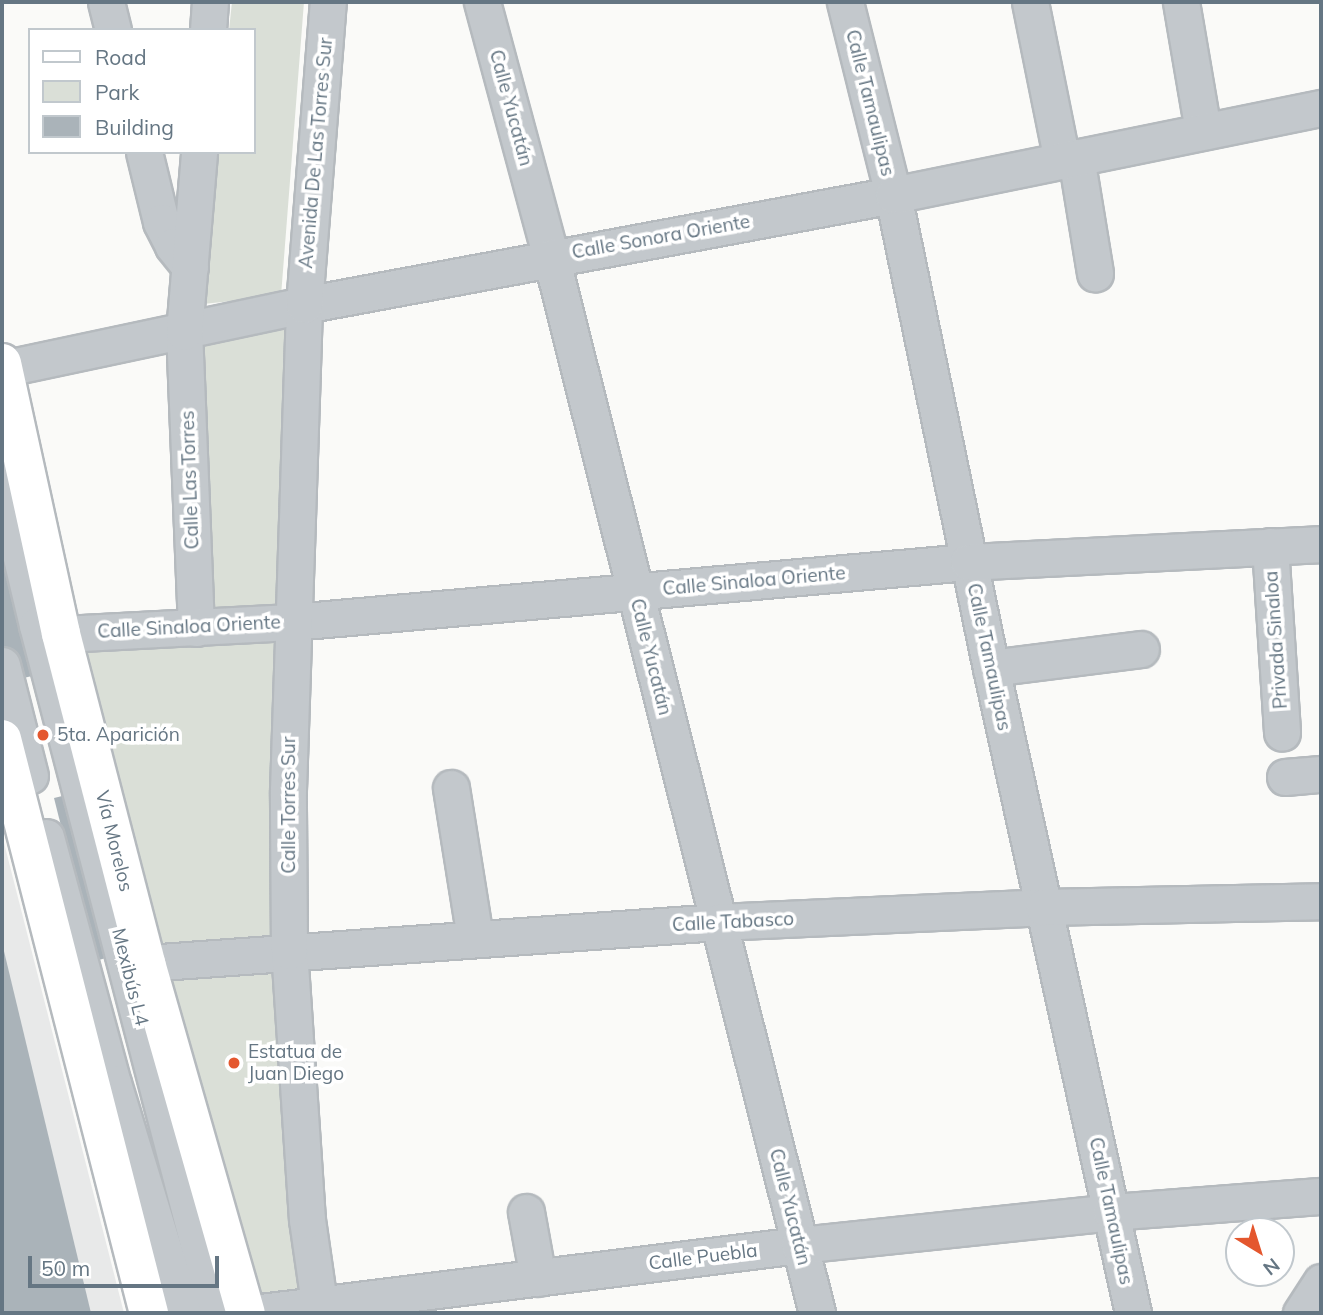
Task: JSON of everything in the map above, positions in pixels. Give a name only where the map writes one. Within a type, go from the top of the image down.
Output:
[{"type":"main road","name":"Vía Morelos","points":[[2,367],[61,634],[146,963],[246,1313]]},
{"type":"main road","points":[[2,739],[12,822],[149,1313]]},
{"type":"street","points":[[106,2],[112,28]]},
{"type":"street","points":[[208,28],[210,2]]},
{"type":"street","name":"Avenida De Las Torres Sur","points":[[304,305],[328,2]]},
{"type":"street","name":"Calle Yucatán","points":[[482,2],[551,257],[817,1313]]},
{"type":"street","name":"Calle Tamaulipas","points":[[845,2],[893,195],[968,562],[1133,1313]]},
{"type":"street","points":[[1030,2],[1095,273]]},
{"type":"street","points":[[1181,2],[1203,131]]},
{"type":"street","name":"Calle Sonora Oriente","points":[[2,367],[551,257],[893,195],[1321,108]]},
{"type":"street","points":[[144,154],[161,222],[173,246],[190,267]]},
{"type":"street","points":[[184,331],[199,154]]},
{"type":"street","name":"Calle Torres Sur","points":[[304,305],[288,790],[289,951],[307,1220],[318,1303]]},
{"type":"street","name":"Calle Las Torres","points":[[184,331],[196,628]]},
{"type":"street","name":"Mexibús L4","points":[[2,478],[37,625],[216,1313]]},
{"type":"street","name":"Calle Sinaloa Oriente","points":[[61,634],[293,622],[968,562],[1321,544]]},
{"type":"street","name":"Privada Sinaloa","points":[[1270,546],[1282,733]]},
{"type":"street","points":[[991,668],[1141,649]]},
{"type":"street","points":[[2,665],[107,1060],[183,1313]]},
{"type":"street","points":[[1285,777],[1321,774]]},
{"type":"street","points":[[451,788],[475,938]]},
{"type":"street","name":"Calle Tabasco","points":[[146,963],[718,922],[1043,907],[1321,901]]},
{"type":"street","name":"Calle Puebla","points":[[253,1313],[318,1303],[459,1300],[538,1278],[799,1245],[1111,1212],[1321,1196]]},
{"type":"street","points":[[526,1212],[538,1278]]},
{"type":"street","points":[[1301,1313],[1321,1282]]},
{"type":"shaded area","points":[[2,835],[124,1313],[2,1313]]},
{"type":"green space","points":[[232,2],[304,2],[281,296],[203,304],[217,154],[256,154],[256,28],[229,28]]},
{"type":"green space","points":[[304,305],[290,680],[315,1304],[254,1313],[61,634],[205,628],[205,318]]},
{"type":"building","points":[[3,547],[32,676],[7,682],[2,657]]},
{"type":"building","points":[[79,792],[106,958],[95,961],[54,798]]},
{"type":"building","points":[[3,947],[91,1313],[2,1313]]},
{"type":"place","name":"5ta. Aparición","points":[[43,735]]},
{"type":"place","name":"Estatua de Juan Diego","points":[[234,1063]]}]
